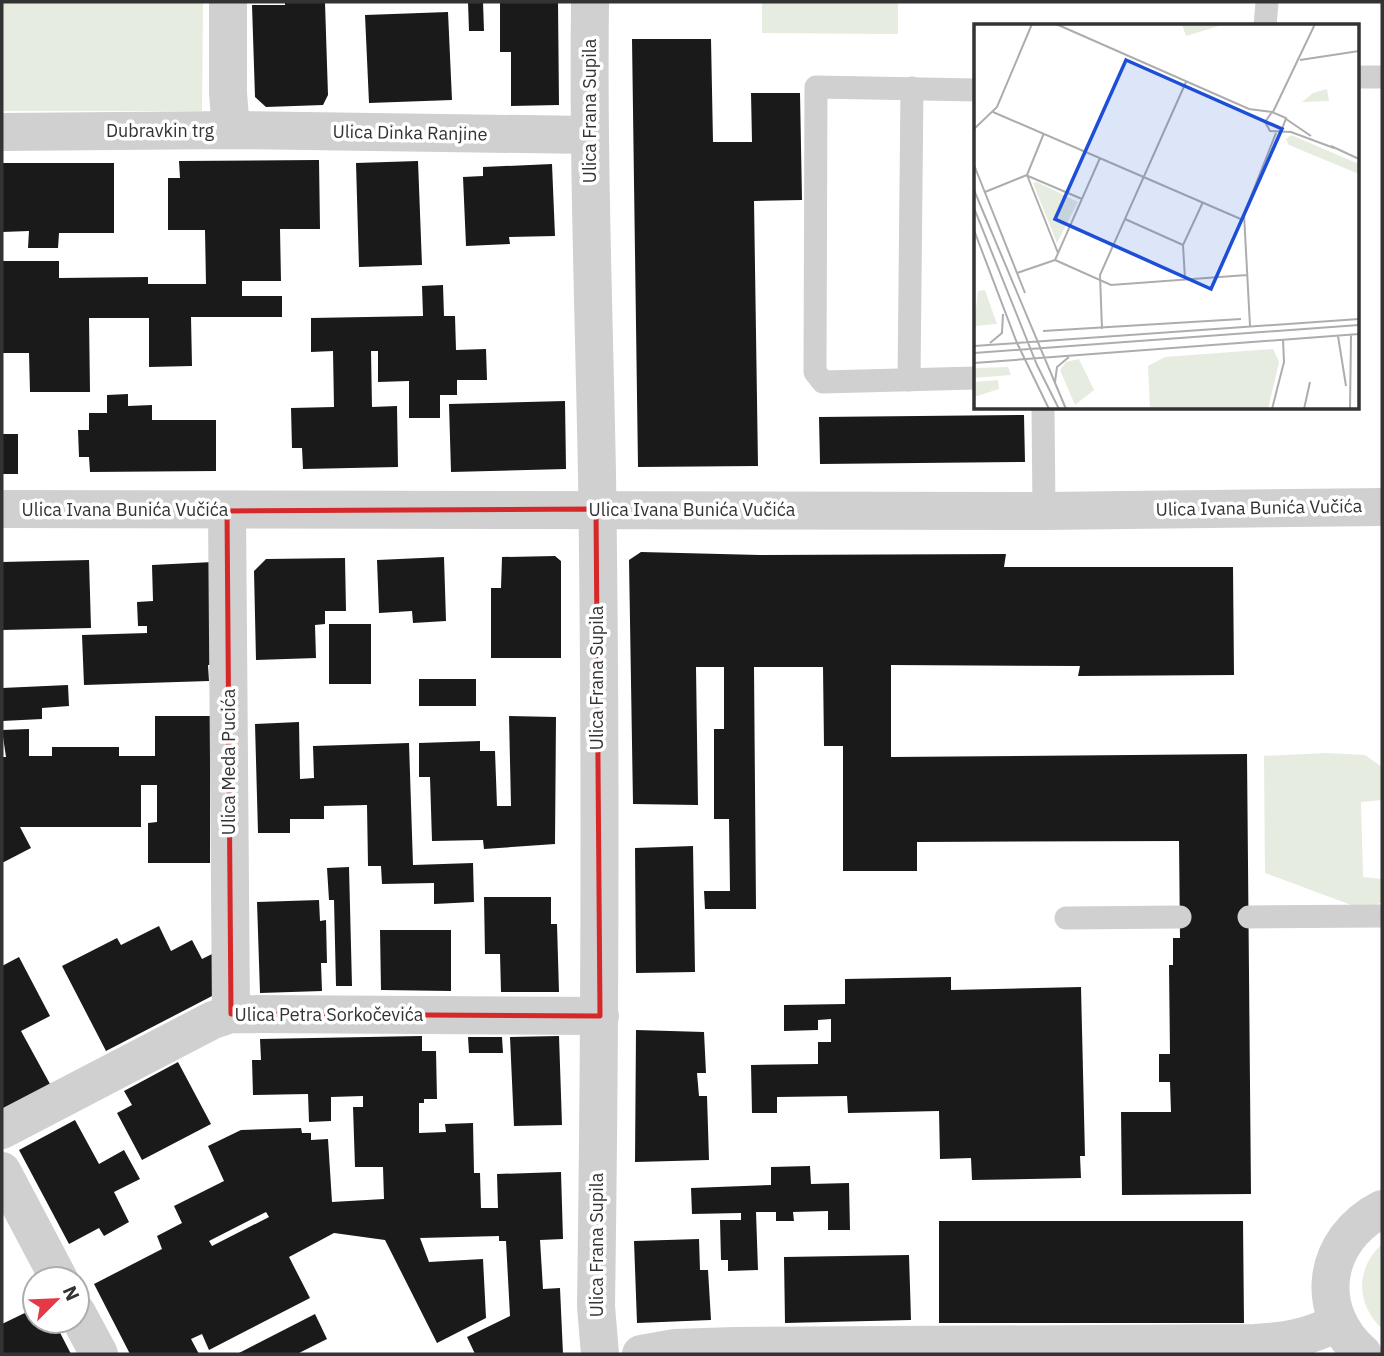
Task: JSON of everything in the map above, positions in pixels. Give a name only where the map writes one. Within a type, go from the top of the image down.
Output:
[{"type":"street","name":"Dubravkin trg","points":[[2,132],[231,130],[228,93],[228,2]]},
{"type":"street","name":"Ulica Frana Supila","points":[[590,2],[589,135],[596,509],[600,1016],[596,1306],[600,1354]]},
{"type":"street","name":"Ulica Dinka Ranjine","points":[[231,130],[589,135]]},
{"type":"street","name":"Ulica Ivana Bunića Vučića","points":[[2,509],[1044,511],[1382,507]]},
{"type":"street","name":"Ulica Meda Pucića","points":[[227,511],[231,1014]]},
{"type":"street","name":"Ulica Petra Sorkočevića","points":[[2,1130],[213,1020],[231,1014],[600,1016]]},
{"type":"street","points":[[2,1171],[52,1265]]},
{"type":"street","points":[[1362,1354],[1348,1340],[1337,1323],[1331,1300],[1330,1276],[1337,1253],[1349,1233],[1371,1216],[1373,1200],[1382,1180]]},
{"type":"street","points":[[641,1354],[675,1348],[694,1351],[1255,1343],[1311,1336],[1337,1323]]},
{"type":"street","points":[[89,1335],[99,1354]]},
{"type":"lane","points":[[1265,24],[1267,2]]},
{"type":"lane","points":[[1360,77],[1382,77]]},
{"type":"lane","points":[[974,90],[816,88],[815,372],[823,382],[974,379]]},
{"type":"lane","points":[[909,380],[912,88]]},
{"type":"lane","points":[[1043,410],[1044,511]]},
{"type":"lane","points":[[1249,917],[1382,916]]},
{"type":"lane","points":[[1066,918],[1180,917]]},
{"type":"highlighted area","points":[[596,509],[600,1016],[231,1014],[227,511]]},
{"type":"shaded area","points":[[2,2],[203,2],[202,111],[2,111]]},
{"type":"shaded area","points":[[762,2],[898,2],[898,34],[762,33]]},
{"type":"shaded area","points":[[1325,753],[1365,755],[1382,767],[1382,800],[1361,802],[1363,877],[1382,879],[1382,902],[1375,905],[1354,906],[1265,873],[1264,756]]},
{"type":"shaded area","points":[[1382,1244],[1382,1329],[1367,1309],[1362,1287],[1367,1264]]},
{"type":"building","points":[[285,2],[325,3],[328,95],[323,105],[266,107],[255,97],[252,5],[285,5]]},
{"type":"building","points":[[468,2],[483,2],[484,31],[469,31]]},
{"type":"building","points":[[500,2],[558,2],[559,105],[511,106],[511,52],[500,52]]},
{"type":"building","points":[[448,12],[452,100],[369,103],[365,15]]},
{"type":"building","points":[[632,39],[711,39],[713,142],[752,142],[751,93],[800,93],[802,200],[754,201],[758,466],[638,467]]},
{"type":"building","points":[[319,160],[320,229],[280,229],[281,281],[242,281],[242,296],[282,296],[282,317],[191,317],[192,366],[149,367],[149,318],[89,318],[90,392],[30,392],[29,353],[2,353],[2,261],[59,261],[59,278],[148,277],[148,284],[206,284],[205,230],[168,230],[168,178],[180,178],[179,161]]},
{"type":"building","points":[[418,161],[422,265],[359,267],[356,163]]},
{"type":"building","points":[[2,163],[114,163],[114,233],[59,233],[58,248],[28,248],[29,231],[2,232]]},
{"type":"building","points":[[552,164],[555,236],[509,237],[510,244],[466,246],[463,177],[483,176],[483,167]]},
{"type":"building","points":[[443,285],[444,316],[455,316],[456,350],[486,349],[487,380],[457,380],[457,395],[440,395],[440,418],[409,418],[409,381],[378,382],[378,351],[371,351],[372,407],[397,406],[398,467],[303,469],[302,448],[292,448],[291,408],[334,407],[333,351],[311,352],[311,318],[423,316],[422,286]]},
{"type":"building","points":[[128,394],[128,406],[152,405],[152,420],[216,420],[216,471],[90,472],[89,457],[79,457],[78,430],[89,430],[89,413],[107,413],[107,395]]},
{"type":"building","points":[[565,401],[566,469],[451,472],[449,404]]},
{"type":"building","points":[[1024,415],[1025,462],[820,464],[819,417]]},
{"type":"building","points":[[2,434],[18,434],[18,474],[2,474]]},
{"type":"building","points":[[641,552],[760,555],[1006,554],[1004,567],[1233,567],[1234,675],[1078,676],[1080,666],[891,665],[891,757],[1247,754],[1251,1194],[1122,1195],[1121,1112],[1171,1112],[1170,1082],[1159,1082],[1159,1054],[1170,1054],[1169,965],[1173,965],[1173,938],[1180,938],[1179,841],[917,842],[917,871],[843,871],[843,746],[824,746],[823,667],[754,667],[756,909],[705,909],[704,891],[730,891],[729,819],[714,819],[714,729],[724,729],[724,667],[696,667],[698,805],[633,804],[629,560]]},
{"type":"building","points":[[555,556],[561,561],[561,658],[491,658],[491,588],[501,588],[502,557]]},
{"type":"building","points":[[444,557],[446,621],[413,623],[412,611],[379,613],[377,560]]},
{"type":"building","points":[[345,558],[346,611],[325,611],[325,624],[315,625],[316,658],[256,660],[254,571],[266,559]]},
{"type":"building","points":[[89,560],[91,628],[2,630],[2,562]]},
{"type":"building","points":[[213,562],[216,665],[208,665],[209,681],[84,685],[82,635],[147,633],[147,626],[138,626],[137,602],[153,601],[152,565]]},
{"type":"building","points":[[329,624],[371,624],[371,684],[329,684]]},
{"type":"building","points":[[419,679],[476,679],[476,706],[419,706]]},
{"type":"building","points":[[68,685],[69,706],[42,708],[42,719],[2,721],[2,688]]},
{"type":"building","points":[[155,716],[210,716],[210,863],[148,863],[148,823],[157,822],[157,785],[141,785],[141,827],[20,827],[31,848],[2,863],[2,757],[6,757],[2,730],[29,729],[29,756],[52,756],[52,747],[119,747],[119,756],[155,756]]},
{"type":"building","points":[[509,716],[556,717],[555,844],[484,849],[483,840],[432,841],[430,777],[419,777],[419,743],[480,741],[480,751],[495,751],[497,806],[511,806]]},
{"type":"building","points":[[299,722],[300,779],[314,778],[313,746],[409,743],[413,865],[473,863],[474,902],[434,904],[434,883],[382,884],[381,866],[368,866],[367,805],[324,806],[324,819],[290,819],[290,833],[258,833],[255,724]]},
{"type":"building","points":[[693,846],[695,972],[636,973],[635,848]]},
{"type":"building","points":[[349,867],[352,986],[336,986],[334,900],[329,900],[327,868]]},
{"type":"building","points":[[484,897],[551,897],[551,924],[557,924],[559,992],[501,992],[500,954],[485,954]]},
{"type":"building","points":[[319,900],[320,921],[326,920],[327,963],[321,963],[322,991],[260,993],[257,902]]},
{"type":"building","points":[[159,926],[171,951],[192,940],[202,959],[216,952],[214,995],[106,1051],[62,966],[117,938],[121,945]]},
{"type":"building","points":[[380,930],[451,930],[451,991],[381,990]]},
{"type":"building","points":[[19,957],[50,1016],[21,1031],[50,1084],[2,1110],[2,966]]},
{"type":"building","points":[[951,977],[951,990],[1081,987],[1085,1156],[1080,1156],[1081,1178],[972,1180],[971,1158],[940,1159],[939,1111],[848,1113],[847,1096],[777,1097],[777,1113],[752,1113],[751,1065],[818,1064],[818,1042],[831,1042],[831,1019],[818,1020],[818,1030],[784,1031],[784,1005],[845,1004],[845,979]]},
{"type":"building","points":[[636,1030],[704,1032],[706,1073],[697,1073],[699,1096],[707,1096],[709,1160],[635,1162]]},
{"type":"building","points":[[422,1036],[422,1051],[436,1051],[437,1099],[424,1099],[424,1103],[419,1103],[419,1133],[446,1132],[445,1124],[473,1123],[474,1173],[480,1173],[481,1208],[498,1208],[497,1174],[561,1172],[563,1239],[540,1240],[543,1289],[560,1288],[563,1354],[475,1354],[467,1337],[510,1316],[506,1241],[499,1241],[499,1236],[420,1238],[429,1262],[483,1259],[486,1318],[437,1343],[385,1240],[334,1233],[289,1257],[310,1298],[209,1350],[202,1334],[191,1339],[199,1354],[130,1354],[94,1284],[162,1249],[157,1236],[182,1223],[174,1206],[224,1181],[208,1146],[241,1130],[301,1128],[302,1133],[311,1133],[311,1140],[328,1139],[332,1202],[384,1199],[383,1167],[355,1167],[353,1107],[363,1107],[363,1096],[331,1097],[331,1121],[309,1122],[308,1094],[253,1095],[252,1060],[261,1060],[260,1039]],"holes":[[[266,1212],[269,1217],[212,1246],[209,1241]]]},
{"type":"building","points":[[559,1036],[562,1125],[514,1126],[510,1037]]},
{"type":"building","points":[[468,1037],[502,1037],[503,1053],[469,1053]]},
{"type":"building","points":[[178,1062],[211,1124],[142,1160],[117,1113],[132,1105],[124,1091]]},
{"type":"building","points":[[75,1120],[99,1164],[124,1150],[140,1179],[114,1192],[129,1222],[104,1236],[99,1228],[69,1244],[19,1150]]},
{"type":"building","points":[[810,1166],[811,1184],[849,1183],[850,1230],[828,1230],[828,1211],[793,1212],[794,1221],[776,1221],[776,1212],[756,1212],[758,1270],[728,1271],[728,1260],[721,1260],[720,1220],[741,1220],[741,1213],[692,1214],[691,1188],[771,1185],[771,1167]]},
{"type":"building","points":[[939,1221],[1243,1221],[1244,1323],[939,1323]]},
{"type":"building","points":[[699,1239],[700,1270],[708,1270],[711,1320],[637,1323],[634,1241]]},
{"type":"building","points":[[909,1255],[911,1320],[785,1323],[784,1257]]},
{"type":"building","points":[[315,1314],[327,1339],[297,1354],[237,1354]]},
{"type":"building","points":[[21,1315],[21,1335],[61,1335],[71,1354],[2,1354],[2,1324]]}]
